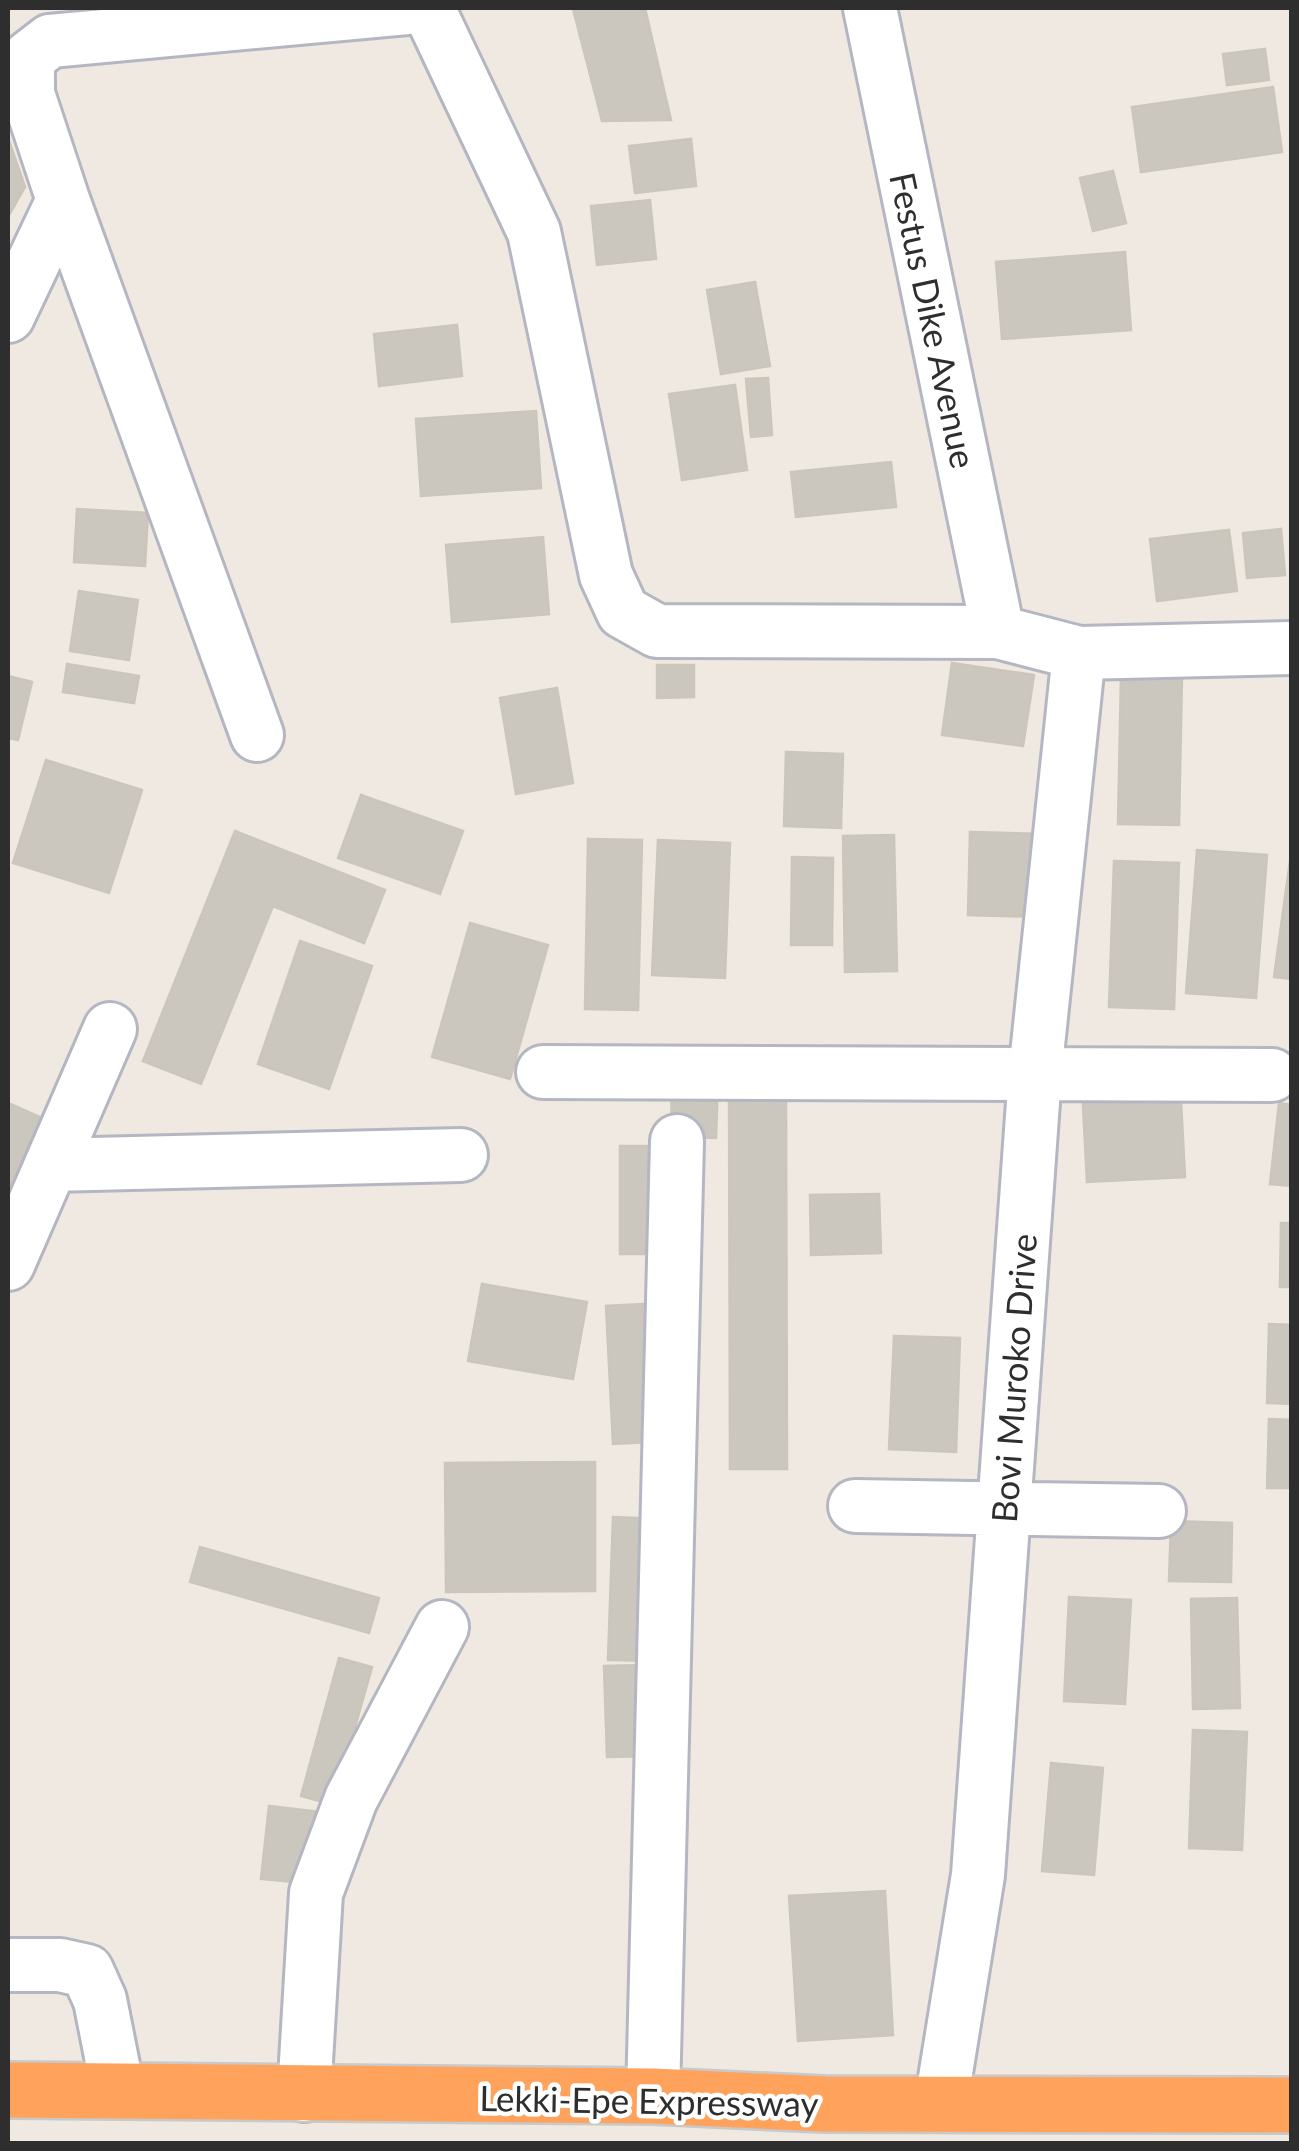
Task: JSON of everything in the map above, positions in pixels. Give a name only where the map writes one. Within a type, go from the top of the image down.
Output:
[{"type":"highway","name":"Lekki-Epe Expressway","points":[[8,2090],[654,2096],[824,2104],[1292,2106]]},
{"type":"street","points":[[257,735],[63,200],[28,94],[28,58],[50,41],[302,12],[407,8]]},
{"type":"street","points":[[428,8],[534,232],[606,575],[623,612],[657,631],[998,632],[1079,653],[1292,648]]},
{"type":"street","name":"Festus Dike Avenue","points":[[870,8],[998,632]]},
{"type":"street","points":[[8,316],[63,200]]},
{"type":"street","name":"Bovi Muroko Drive","points":[[941,2102],[978,1875],[1035,1074],[1079,653]]},
{"type":"street","points":[[8,1264],[110,1029]]},
{"type":"street","points":[[542,1072],[1272,1075]]},
{"type":"street","points":[[654,2096],[677,1141]]},
{"type":"street","points":[[51,1164],[461,1155]]},
{"type":"street","points":[[855,1506],[1159,1511]]},
{"type":"street","points":[[304,2094],[316,1893],[351,1799],[442,1627]]},
{"type":"street","points":[[8,1964],[60,1964],[86,1971],[100,2000],[118,2090]]},
{"type":"building","points":[[645,8],[671,120],[602,121],[573,9]]},
{"type":"building","points":[[1265,49],[1269,80],[1227,85],[1223,54]]},
{"type":"building","points":[[1273,87],[1282,152],[1141,172],[1132,107]]},
{"type":"building","points":[[8,138],[25,187],[8,217]]},
{"type":"building","points":[[691,139],[696,186],[635,193],[629,146]]},
{"type":"building","points":[[1113,171],[1126,223],[1093,231],[1080,178]]},
{"type":"building","points":[[650,200],[656,259],[597,265],[591,206]]},
{"type":"building","points":[[1125,252],[1131,330],[1002,339],[996,262]]},
{"type":"building","points":[[755,282],[770,366],[721,374],[707,290]]},
{"type":"building","points":[[457,325],[462,376],[379,386],[374,334]]},
{"type":"building","points":[[768,378],[772,435],[751,437],[746,379]]},
{"type":"building","points":[[735,385],[747,470],[682,480],[669,394]]},
{"type":"building","points":[[536,411],[541,488],[421,496],[416,419]]},
{"type":"building","points":[[891,462],[896,507],[796,517],[791,472]]},
{"type":"building","points":[[77,509],[148,513],[145,566],[74,562]]},
{"type":"building","points":[[1281,529],[1285,575],[1247,578],[1243,533]]},
{"type":"building","points":[[1229,530],[1237,591],[1157,601],[1150,539]]},
{"type":"building","points":[[543,537],[549,614],[452,622],[446,545]]},
{"type":"building","points":[[79,591],[138,600],[129,660],[70,651]]},
{"type":"building","points":[[952,663],[1034,675],[1023,746],[942,735]]},
{"type":"building","points":[[67,664],[139,676],[134,703],[63,692]]},
{"type":"building","points":[[657,665],[694,665],[694,697],[657,698]]},
{"type":"building","points":[[8,676],[32,682],[18,740],[8,738]]},
{"type":"building","points":[[1121,677],[1182,678],[1179,825],[1118,824]]},
{"type":"building","points":[[557,688],[573,783],[516,794],[500,698]]},
{"type":"building","points":[[786,752],[843,754],[841,828],[784,826]]},
{"type":"building","points":[[46,760],[142,790],[109,893],[13,863]]},
{"type":"building","points":[[361,795],[463,831],[440,894],[338,858]]},
{"type":"building","points":[[235,831],[385,890],[364,943],[273,906],[201,1084],[143,1061]]},
{"type":"building","points":[[970,832],[1041,834],[1039,917],[968,915]]},
{"type":"building","points":[[894,835],[897,971],[845,972],[843,836]]},
{"type":"building","points":[[588,839],[642,840],[638,1010],[585,1009]]},
{"type":"building","points":[[658,840],[730,843],[725,978],[652,975]]},
{"type":"building","points":[[1197,850],[1267,855],[1256,998],[1186,993]]},
{"type":"building","points":[[792,857],[833,858],[832,945],[791,945]]},
{"type":"building","points":[[1114,861],[1179,863],[1174,1009],[1109,1007]]},
{"type":"building","points":[[1292,861],[1292,979],[1274,977]]},
{"type":"building","points":[[470,923],[548,945],[510,1079],[432,1057]]},
{"type":"building","points":[[300,941],[372,966],[329,1089],[258,1064]]},
{"type":"building","points":[[672,1079],[718,1080],[716,1138],[671,1137]]},
{"type":"building","points":[[1180,1082],[1185,1177],[1087,1182],[1082,1087]]},
{"type":"building","points":[[729,1086],[786,1086],[787,1469],[730,1469]]},
{"type":"building","points":[[8,1103],[44,1119],[8,1203]]},
{"type":"building","points":[[1279,1103],[1292,1105],[1292,1186],[1270,1184]]},
{"type":"building","points":[[620,1146],[657,1146],[657,1254],[620,1254]]},
{"type":"building","points":[[879,1194],[881,1253],[811,1255],[810,1195]]},
{"type":"building","points":[[1281,1223],[1292,1223],[1292,1287],[1280,1287]]},
{"type":"building","points":[[482,1284],[587,1302],[573,1379],[468,1361]]},
{"type":"building","points":[[661,1303],[667,1441],[613,1444],[606,1306]]},
{"type":"building","points":[[1269,1324],[1292,1325],[1292,1404],[1267,1403]]},
{"type":"building","points":[[894,1336],[960,1338],[956,1452],[889,1449]]},
{"type":"building","points":[[1269,1419],[1292,1420],[1292,1488],[1267,1488]]},
{"type":"building","points":[[595,1462],[595,1591],[446,1592],[445,1463]]},
{"type":"building","points":[[613,1517],[661,1519],[657,1661],[608,1660]]},
{"type":"building","points":[[1171,1521],[1232,1523],[1231,1582],[1169,1581]]},
{"type":"building","points":[[200,1547],[379,1598],[369,1633],[190,1582]]},
{"type":"building","points":[[1069,1597],[1131,1600],[1125,1704],[1064,1701]]},
{"type":"building","points":[[1237,1598],[1240,1708],[1193,1709],[1191,1599]]},
{"type":"building","points":[[339,1658],[372,1667],[333,1805],[301,1796]]},
{"type":"building","points":[[645,1665],[648,1756],[607,1757],[604,1666]]},
{"type":"building","points":[[1193,1730],[1247,1732],[1242,1850],[1189,1848]]},
{"type":"building","points":[[1051,1763],[1103,1768],[1094,1875],[1042,1871]]},
{"type":"building","points":[[269,1806],[321,1812],[313,1884],[261,1879]]},
{"type":"building","points":[[885,1891],[893,2035],[798,2041],[789,1896]]}]
